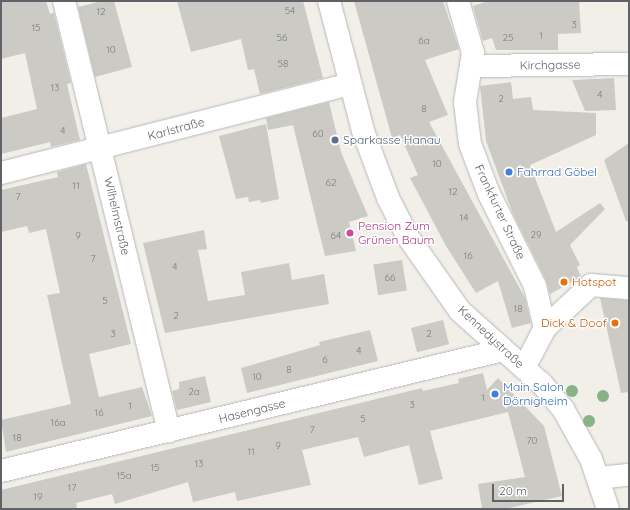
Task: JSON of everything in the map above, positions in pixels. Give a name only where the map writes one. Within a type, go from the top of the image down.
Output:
[{"type":"street","name":"Wilhelmstraße","points":[[64,1],[169,431]]},
{"type":"street","name":"Kennedystraße","points":[[329,1],[350,84],[375,164],[408,237],[460,311],[547,388],[574,424],[598,478],[608,509]]},
{"type":"street","name":"Frankfurter Straße","points":[[458,1],[470,37],[472,66],[464,102],[470,144],[486,188],[535,286],[545,328]]},
{"type":"street","name":"Kirchgasse","points":[[472,66],[629,64]]},
{"type":"street","name":"Karlstraße","points":[[1,173],[101,149],[350,84]]},
{"type":"street","points":[[524,368],[545,328],[591,285],[629,288]]},
{"type":"street","name":"Hasengasse","points":[[1,471],[503,350]]},
{"type":"street","points":[[598,478],[629,475]]},
{"type":"building","points":[[1,1],[46,1],[50,14],[54,13],[71,83],[67,84],[80,140],[51,147],[50,142],[1,154],[1,118],[37,109],[25,53],[1,59]]},
{"type":"building","points":[[102,1],[114,1],[132,67],[95,77],[78,7]]},
{"type":"building","points":[[177,1],[303,1],[323,78],[260,94],[254,69],[248,70],[241,39],[191,52]]},
{"type":"building","points":[[354,1],[443,1],[459,49],[425,60],[448,115],[429,122],[525,298],[531,323],[512,328],[498,281],[476,293],[446,246],[410,178],[418,175],[400,135],[392,138]]},
{"type":"building","points":[[488,1],[579,1],[581,33],[558,34],[558,50],[496,50],[492,38],[483,41],[473,6]]},
{"type":"building","points":[[614,78],[616,110],[585,111],[572,80]]},
{"type":"building","points":[[511,82],[513,99],[531,97],[533,110],[596,113],[596,135],[530,165],[556,232],[600,203],[605,209],[570,245],[580,265],[577,267],[581,277],[550,294],[546,280],[513,214],[486,141],[480,86]]},
{"type":"building","points":[[329,102],[341,152],[368,216],[349,222],[356,251],[325,256],[293,125],[268,130],[266,118]]},
{"type":"building","points":[[266,124],[279,199],[261,203],[260,200],[249,202],[248,197],[236,199],[219,136]]},
{"type":"building","points":[[629,143],[629,221],[626,221],[604,160]]},
{"type":"building","points":[[86,164],[131,344],[89,354],[99,397],[142,387],[152,416],[6,452],[1,420],[71,404],[47,295],[60,293],[46,229],[29,233],[27,226],[1,232],[1,190],[58,177],[57,172]]},
{"type":"building","points":[[204,230],[207,249],[198,250],[208,301],[245,295],[241,272],[289,263],[292,280],[324,274],[329,304],[165,333],[143,243]]},
{"type":"building","points":[[402,260],[407,291],[378,295],[373,265]]},
{"type":"building","points":[[600,298],[629,300],[629,392],[621,393]]},
{"type":"building","points":[[443,320],[449,344],[417,352],[411,328]]},
{"type":"building","points":[[370,330],[378,361],[247,393],[241,368],[320,345],[319,342]]},
{"type":"building","points":[[483,373],[487,390],[498,378],[544,426],[562,496],[505,509],[482,509],[478,484],[525,477],[508,412],[430,431],[443,479],[419,485],[409,445],[364,457],[358,437],[302,450],[311,485],[237,501],[235,492],[193,502],[188,482],[115,504],[112,494],[76,503],[77,509],[1,509],[1,490],[422,388],[423,391],[459,383],[458,379]]},
{"type":"building","points":[[205,376],[211,402],[177,410],[172,391],[179,389],[179,382]]},
{"type":"place","name":"Sparkasse Hanau","points":[[335,140]]},
{"type":"place","name":"Fahrrad Göbel","points":[[509,172]]},
{"type":"place","name":"Pension Zum Grünen Baum","points":[[350,233]]},
{"type":"place","name":"Hotspot","points":[[564,282]]},
{"type":"place","name":"Dick & Doof","points":[[615,323]]},
{"type":"place","name":"Main Salon Dörnigheim","points":[[495,394]]}]
